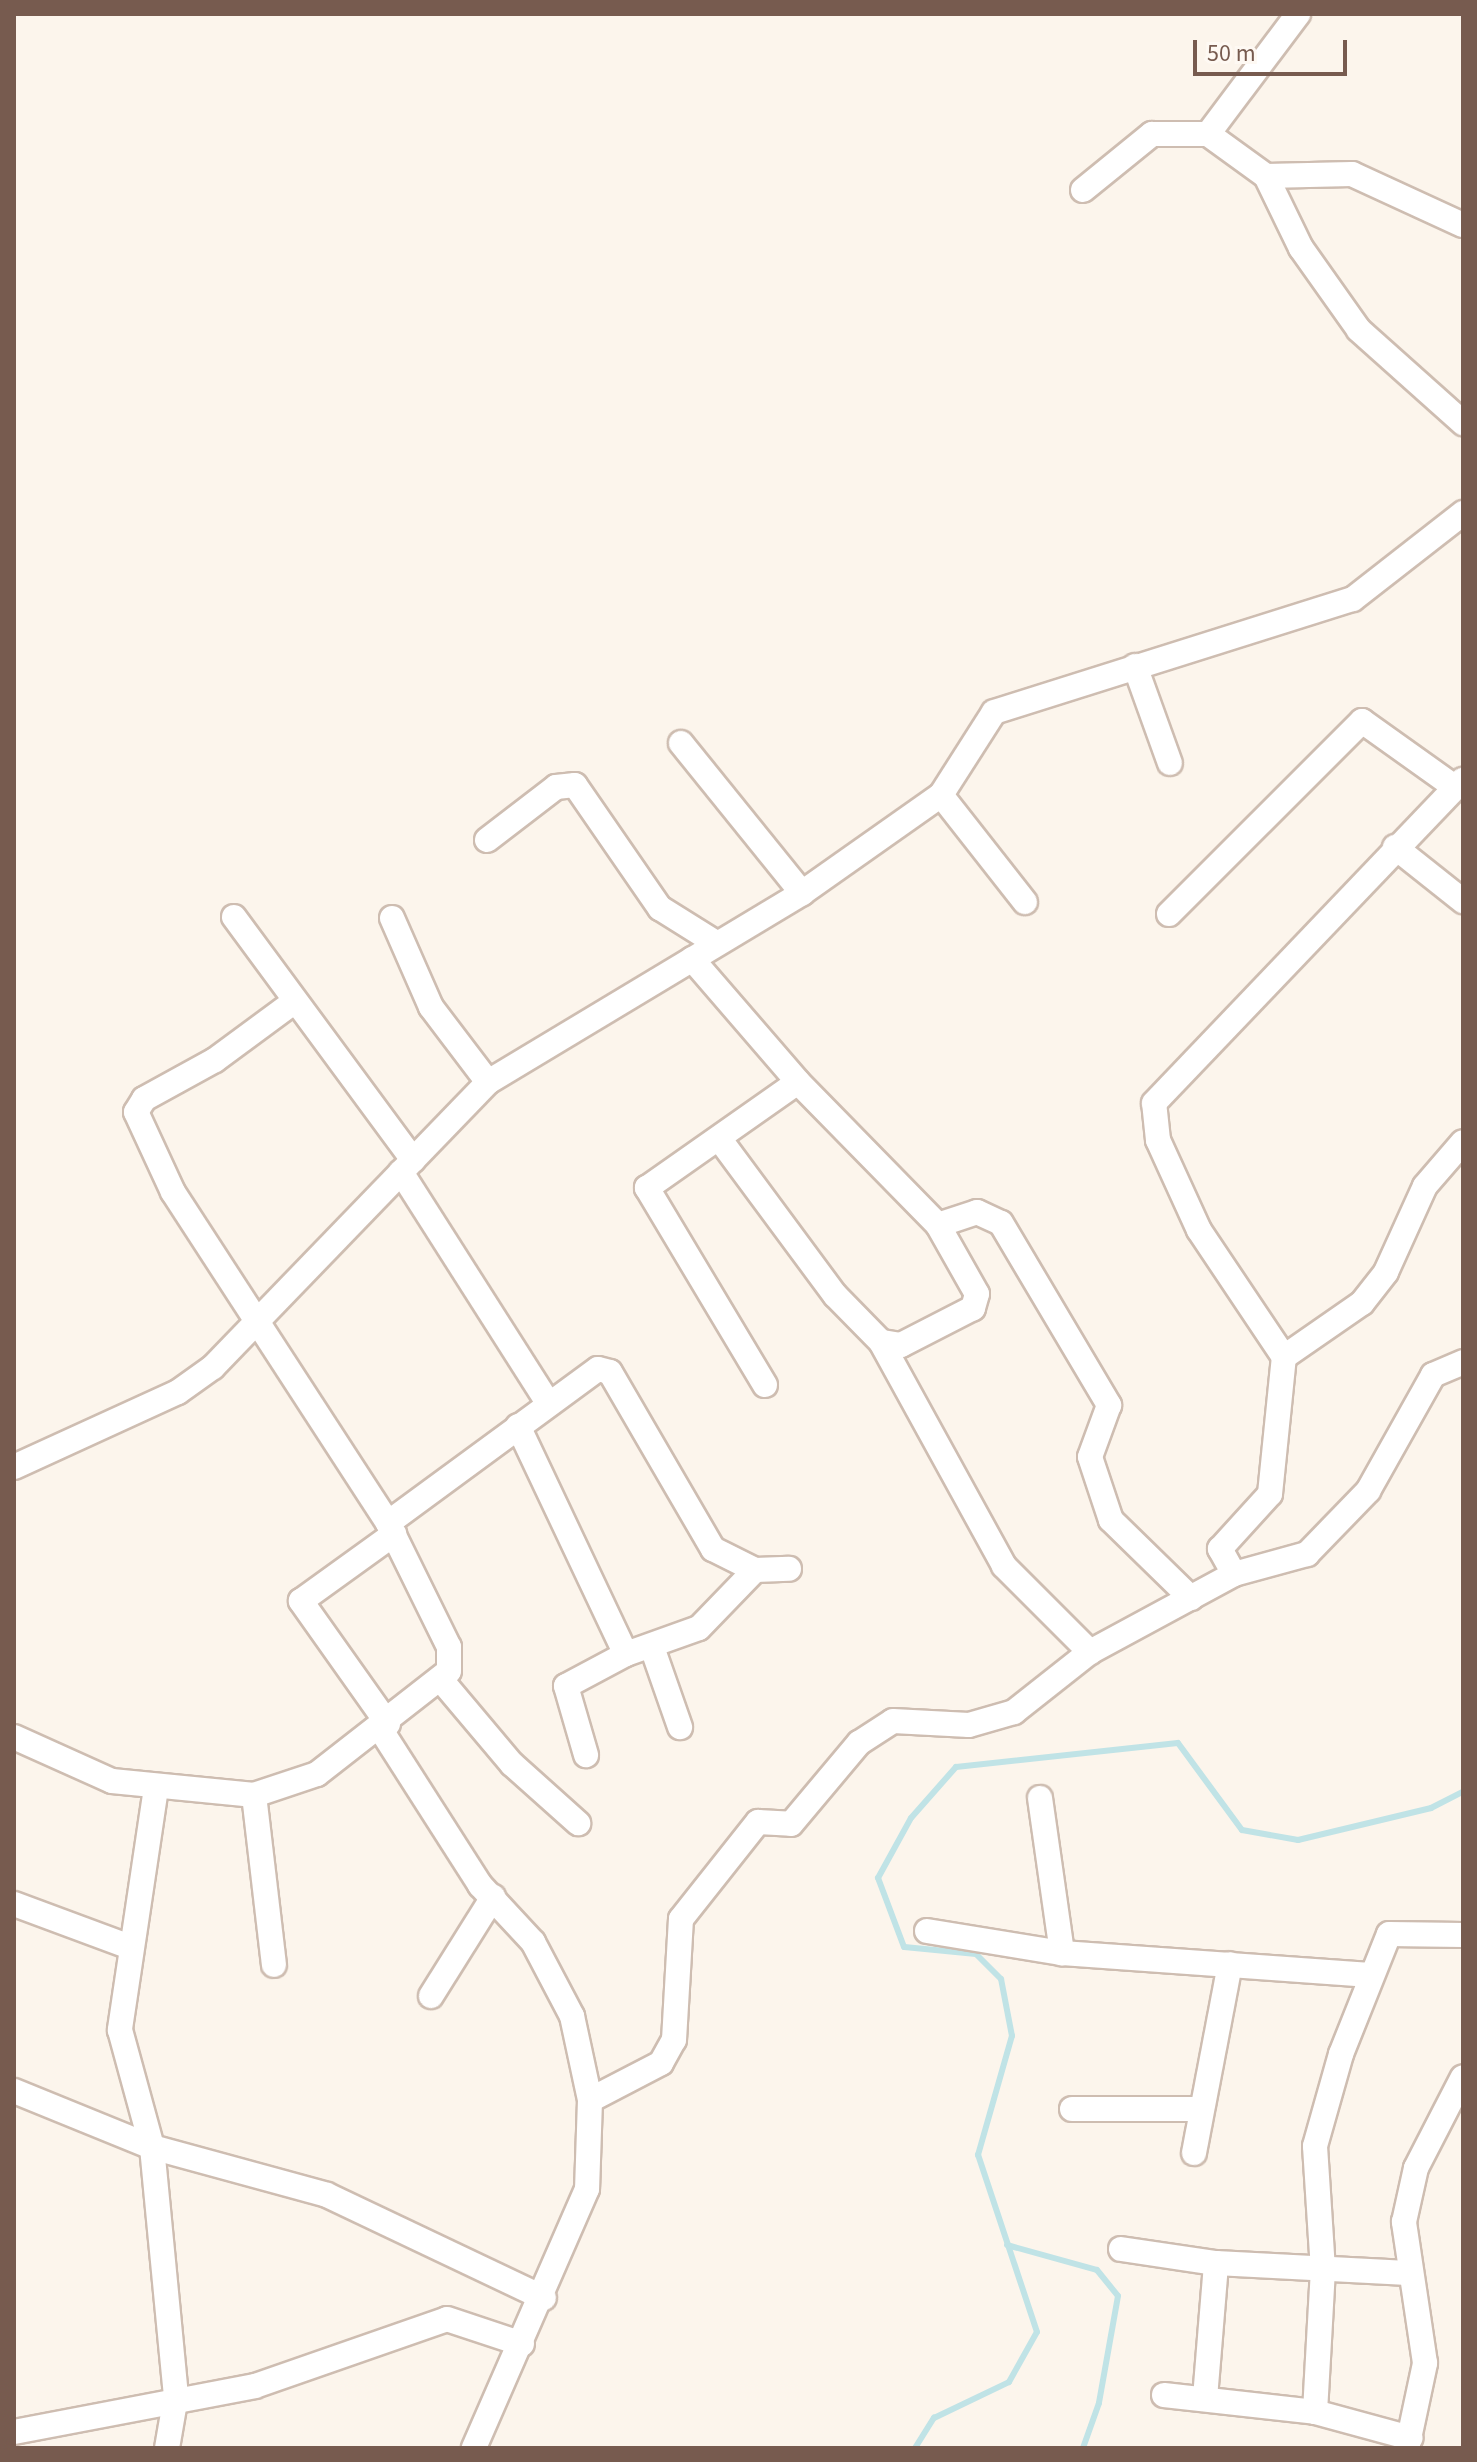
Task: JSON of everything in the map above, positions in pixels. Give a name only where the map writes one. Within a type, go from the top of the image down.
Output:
[{"type":"street","points":[[1208,134],[1298,14]]},
{"type":"street","points":[[1083,190],[1152,134],[1208,134],[1266,176],[1301,248],[1359,330],[1463,423]]},
{"type":"street","points":[[1266,176],[1352,174],[1463,225]]},
{"type":"street","points":[[14,1467],[178,1392],[258,1322],[488,1082],[802,893],[941,795],[994,712],[1353,599],[1463,513]]},
{"type":"street","points":[[1135,666],[1170,763]]},
{"type":"street","points":[[1169,914],[1362,721],[1458,783],[1154,1103],[1158,1140],[1199,1230],[1284,1357],[1270,1494],[1220,1549],[1234,1574]]},
{"type":"street","points":[[681,743],[802,893]]},
{"type":"street","points":[[487,840],[556,787],[575,785],[660,908],[716,943]]},
{"type":"street","points":[[941,795],[1025,902]]},
{"type":"street","points":[[1395,847],[1463,901]]},
{"type":"street","points":[[234,917],[407,1166],[547,1401]]},
{"type":"street","points":[[392,918],[431,1007],[488,1082]]},
{"type":"street","points":[[692,959],[798,1082],[938,1225],[976,1302],[901,1345],[881,1342]]},
{"type":"street","points":[[14,1737],[112,1781],[156,1788],[254,1795],[317,1774],[442,1681],[449,1647],[391,1528],[173,1192],[136,1105],[295,1001]]},
{"type":"street","points":[[765,1385],[648,1197],[651,1182],[721,1141],[798,1082]]},
{"type":"street","points":[[721,1141],[835,1295],[881,1342],[1004,1566],[1090,1652]]},
{"type":"street","points":[[1284,1357],[1362,1303],[1386,1272],[1425,1186],[1463,1142]]},
{"type":"street","points":[[938,1225],[977,1212],[1001,1223],[1109,1405],[1090,1457],[1111,1520],[1191,1598]]},
{"type":"street","points":[[590,2100],[661,2063],[674,2040],[681,1919],[758,1822],[791,1824],[859,1743],[893,1721],[990,1721],[1029,1703],[1090,1652],[1234,1574],[1285,1564],[1331,1532],[1368,1491],[1433,1375],[1463,1362]]},
{"type":"street","points":[[474,2448],[544,2298],[587,2189],[590,2100],[572,2016],[533,1942],[493,1897],[301,1601],[547,1401],[588,1372],[610,1372],[702,1535],[723,1556],[755,1570],[789,1569]]},
{"type":"street","points":[[518,1426],[626,1654]]},
{"type":"street","points":[[586,1755],[566,1686],[626,1654],[652,1647],[725,1610],[755,1570]]},
{"type":"street","points":[[652,1647],[680,1727]]},
{"type":"street","points":[[442,1681],[512,1764],[578,1823]]},
{"type":"street","points":[[156,1788],[120,2030],[152,2147],[176,2396],[167,2448]]},
{"type":"street","points":[[254,1795],[274,1965]]},
{"type":"street","points":[[1040,1798],[1062,1953]]},
{"type":"street","points":[[431,1996],[493,1897]]},
{"type":"street","points":[[14,1904],[130,1947]]},
{"type":"street","points":[[927,1931],[1062,1953],[1370,1975]]},
{"type":"street","points":[[1315,2412],[1323,2270],[1315,2146],[1370,1975],[1389,1934],[1463,1935]]},
{"type":"street","points":[[1194,2153],[1198,2109],[1230,1964]]},
{"type":"street","points":[[1164,2395],[1315,2412],[1409,2443],[1425,2363],[1408,2273],[1404,2222],[1416,2168],[1463,2077]]},
{"type":"street","points":[[14,2091],[152,2147],[327,2195],[544,2298]]},
{"type":"street","points":[[1072,2109],[1198,2109]]},
{"type":"street","points":[[1121,2249],[1216,2263],[1408,2273]]},
{"type":"street","points":[[1205,2398],[1216,2263]]},
{"type":"street","points":[[14,2432],[176,2396],[255,2386],[447,2319],[522,2344]]},
{"type":"waterway","points":[[915,2448],[934,2418],[1009,2382],[1037,2332],[978,2155],[1012,2036],[1001,1979],[976,1954],[904,1947],[878,1878],[911,1818],[956,1767],[1178,1743],[1242,1830],[1298,1840],[1431,1808],[1463,1792]]},
{"type":"waterway","points":[[1007,2245],[1097,2270],[1118,2296],[1099,2403],[1083,2448]]}]
